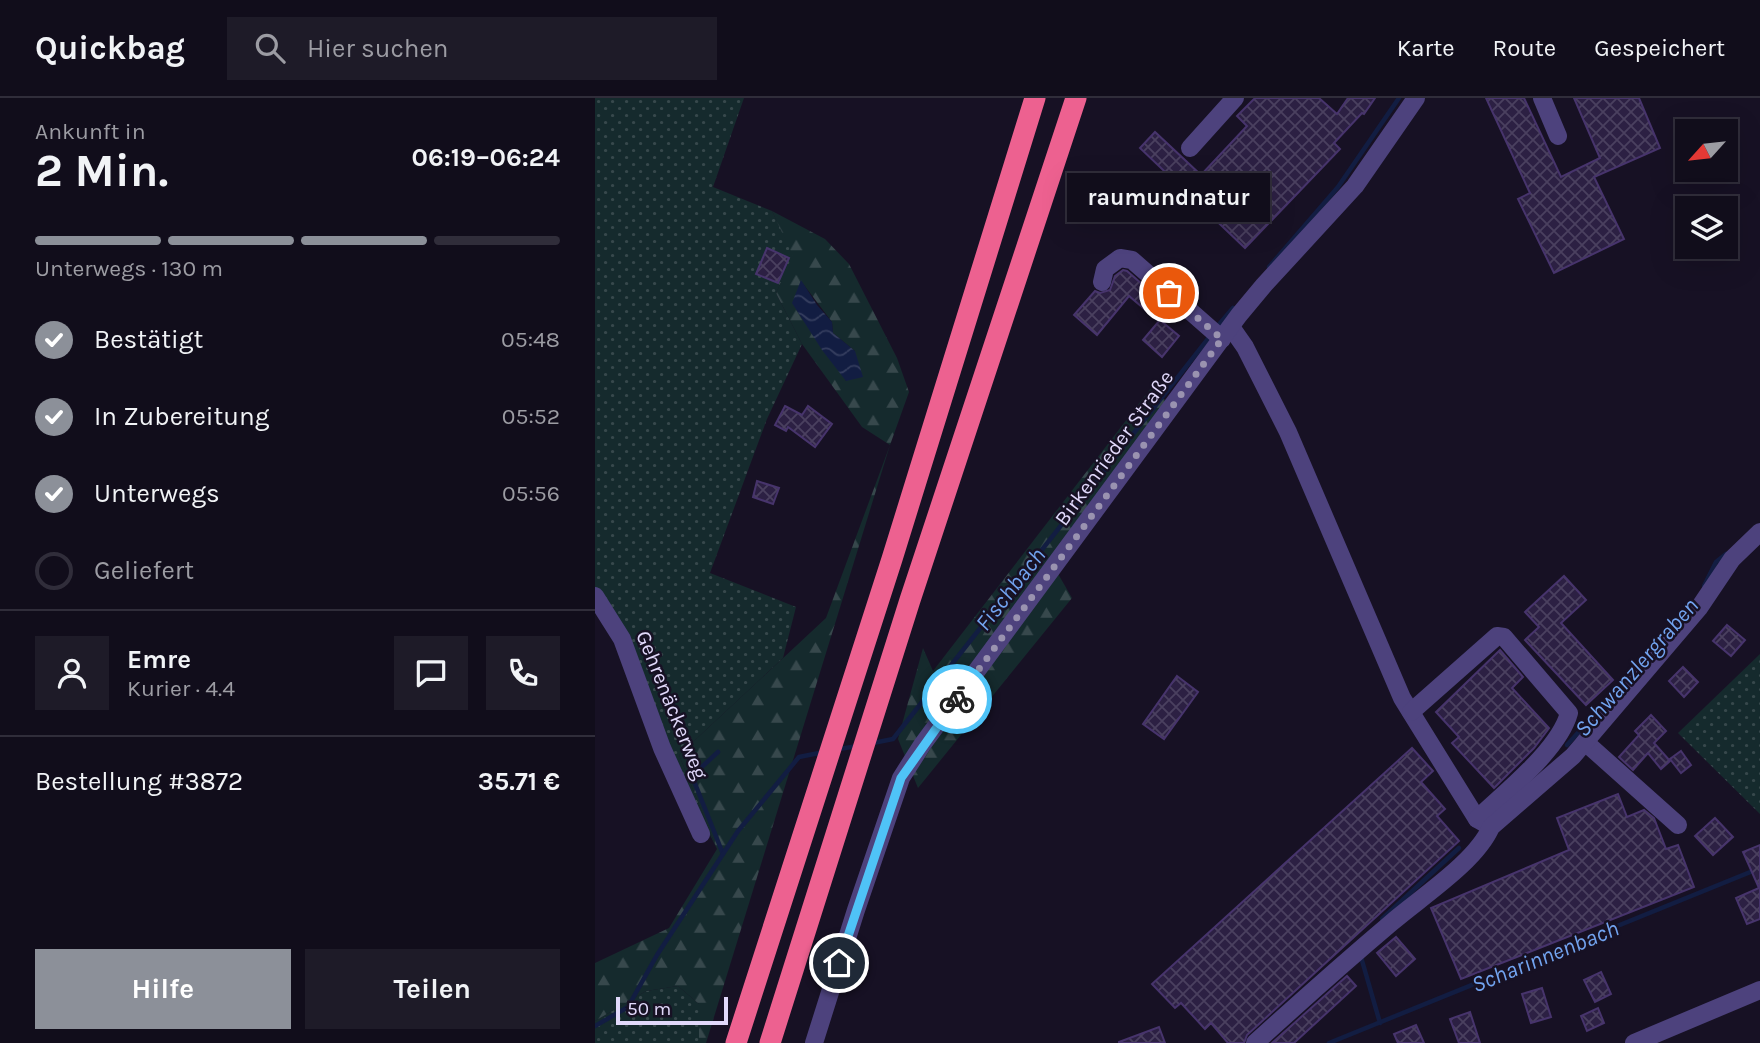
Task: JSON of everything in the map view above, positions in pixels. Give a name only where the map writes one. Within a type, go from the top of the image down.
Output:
[{"type":"highway","points":[[736,1043],[1035,98]]},
{"type":"highway","points":[[770,1043],[1076,98]]},
{"type":"street","points":[[1190,148],[1235,98]]},
{"type":"street","points":[[1542,98],[1558,136]]},
{"type":"street","name":"Birkenrieder Straße","points":[[814,1043],[901,778],[1224,335],[1264,285],[1355,186],[1413,99]]},
{"type":"street","points":[[1101,282],[1105,269],[1120,258],[1132,260],[1206,325],[1245,347],[1288,432],[1402,698],[1484,823],[1486,839],[1459,866],[1352,956],[1255,1043]]},
{"type":"street","points":[[1484,823],[1573,756],[1699,608],[1732,559],[1760,533]]},
{"type":"street","name":"Gehrenäckerweg","points":[[595,596],[622,639],[662,748],[701,834]]},
{"type":"street","points":[[1411,712],[1497,636],[1504,637],[1569,713],[1565,728],[1550,748],[1484,823]]},
{"type":"street","points":[[1585,742],[1678,825]]},
{"type":"street","points":[[1634,1043],[1760,990]]},
{"type":"green space","points":[[595,98],[744,98],[713,187],[772,211],[794,256],[776,293],[802,344],[767,419],[710,573],[796,607],[783,658],[679,755],[717,849],[665,745],[595,589]]},
{"type":"green space","points":[[772,211],[825,239],[849,264],[897,358],[909,392],[890,445],[862,427],[802,344],[776,293],[793,256]],"holes":[[[801,281],[832,322],[833,333],[855,351],[846,381]]]},
{"type":"green space","points":[[1151,388],[1168,402],[1050,560],[1072,598],[918,788],[898,739],[923,648],[933,671]]},
{"type":"green space","points":[[890,445],[706,1043],[699,1043],[699,1004],[678,986],[646,991],[595,1021],[595,963],[669,928],[717,849],[679,755],[826,618]]},
{"type":"green space","points":[[1760,654],[1760,814],[1678,733]]},
{"type":"green space","points":[[678,986],[699,1004],[699,1043],[595,1043],[595,1021],[646,991]]},
{"type":"water","points":[[801,280],[832,322],[833,333],[855,351],[863,377],[846,381],[822,350],[792,303]]},
{"type":"building","points":[[1255,98],[1319,98],[1337,114],[1348,98],[1375,98],[1364,114],[1362,113],[1334,143],[1340,149],[1245,248],[1140,148],[1155,132],[1201,175],[1247,126],[1237,116]]},
{"type":"building","points":[[1486,98],[1524,98],[1561,177],[1600,158],[1574,98],[1639,98],[1660,148],[1594,177],[1624,239],[1554,273],[1518,199],[1530,193]]},
{"type":"building","points":[[767,248],[789,258],[778,283],[756,274]]},
{"type":"building","points":[[1123,270],[1166,305],[1155,318],[1129,296],[1097,335],[1074,315],[1095,291],[1100,293],[1110,290],[1115,276]]},
{"type":"building","points":[[1160,320],[1179,336],[1162,357],[1143,340]]},
{"type":"building","points":[[785,406],[802,415],[808,406],[832,424],[815,447],[788,427],[786,431],[775,425]]},
{"type":"building","points":[[757,481],[779,488],[773,504],[753,497]]},
{"type":"building","points":[[1564,576],[1586,600],[1561,623],[1613,680],[1586,705],[1525,640],[1539,627],[1525,612]]},
{"type":"building","points":[[1727,625],[1745,640],[1731,656],[1713,641]]},
{"type":"building","points":[[1500,650],[1523,677],[1512,688],[1549,728],[1534,748],[1494,788],[1452,743],[1459,737],[1436,712]]},
{"type":"building","points":[[1683,667],[1698,682],[1684,697],[1669,681]]},
{"type":"building","points":[[1177,676],[1198,692],[1164,739],[1143,724]]},
{"type":"building","points":[[1651,715],[1666,731],[1654,743],[1670,761],[1661,769],[1648,753],[1633,770],[1619,757],[1639,735],[1635,731]]},
{"type":"building","points":[[1412,748],[1433,771],[1421,782],[1445,809],[1437,816],[1459,841],[1247,1035],[1244,1043],[1228,1043],[1211,1023],[1205,1029],[1181,1003],[1175,1008],[1152,984]]},
{"type":"building","points":[[1681,751],[1691,765],[1681,773],[1670,759]]},
{"type":"building","points":[[1618,794],[1627,817],[1644,810],[1654,818],[1666,849],[1678,845],[1694,887],[1461,979],[1431,908],[1569,850],[1557,818]]},
{"type":"building","points":[[1715,818],[1733,837],[1713,855],[1695,836]]},
{"type":"building","points":[[1760,845],[1760,919],[1747,924],[1736,898],[1759,888],[1743,852]]},
{"type":"building","points":[[1396,937],[1415,959],[1396,976],[1377,953]]},
{"type":"building","points":[[1601,972],[1611,994],[1595,1002],[1584,980]]},
{"type":"building","points":[[1347,976],[1356,986],[1294,1043],[1272,1043]]},
{"type":"building","points":[[1542,988],[1551,1017],[1531,1023],[1522,994]]},
{"type":"building","points":[[1598,1008],[1604,1023],[1587,1031],[1581,1016]]},
{"type":"building","points":[[1470,1012],[1480,1043],[1459,1043],[1450,1019]]},
{"type":"building","points":[[1416,1025],[1424,1043],[1398,1043],[1394,1034]]},
{"type":"building","points":[[1159,1027],[1165,1043],[1119,1043],[1119,1042]]},
{"type":"waterway","name":"Fischbach","points":[[1269,267],[1338,187],[1399,98]]},
{"type":"waterway","name":"Fischbach","points":[[1216,328],[1233,308]]},
{"type":"waterway","name":"Fischbach","points":[[873,743],[893,739],[1211,335]]},
{"type":"waterway","name":"Schwanzlergraben","points":[[1704,586],[1716,562],[1726,554]]},
{"type":"waterway","name":"Schwanzlergraben","points":[[1567,745],[1641,663]]},
{"type":"waterway","name":"Fischbach","points":[[839,749],[858,746]]},
{"type":"waterway","points":[[718,752],[692,776],[723,854]]},
{"type":"waterway","name":"Fischbach","points":[[595,1026],[628,1007],[657,955],[738,831],[799,757],[824,752]]},
{"type":"waterway","name":"Schwanzlergraben","points":[[1382,919],[1459,848]]},
{"type":"waterway","name":"Scharinnenbach","points":[[1329,1043],[1760,868]]},
{"type":"waterway","name":"Schwanzlergraben","points":[[1361,957],[1380,1023]]},
{"type":"way so far","points":[[957,699],[1222,339],[1169,293]]},
{"type":"place","name":"raumundnatur","points":[[1169,293]]},
{"type":"route","points":[[839,963],[901,778],[957,699]]}]
